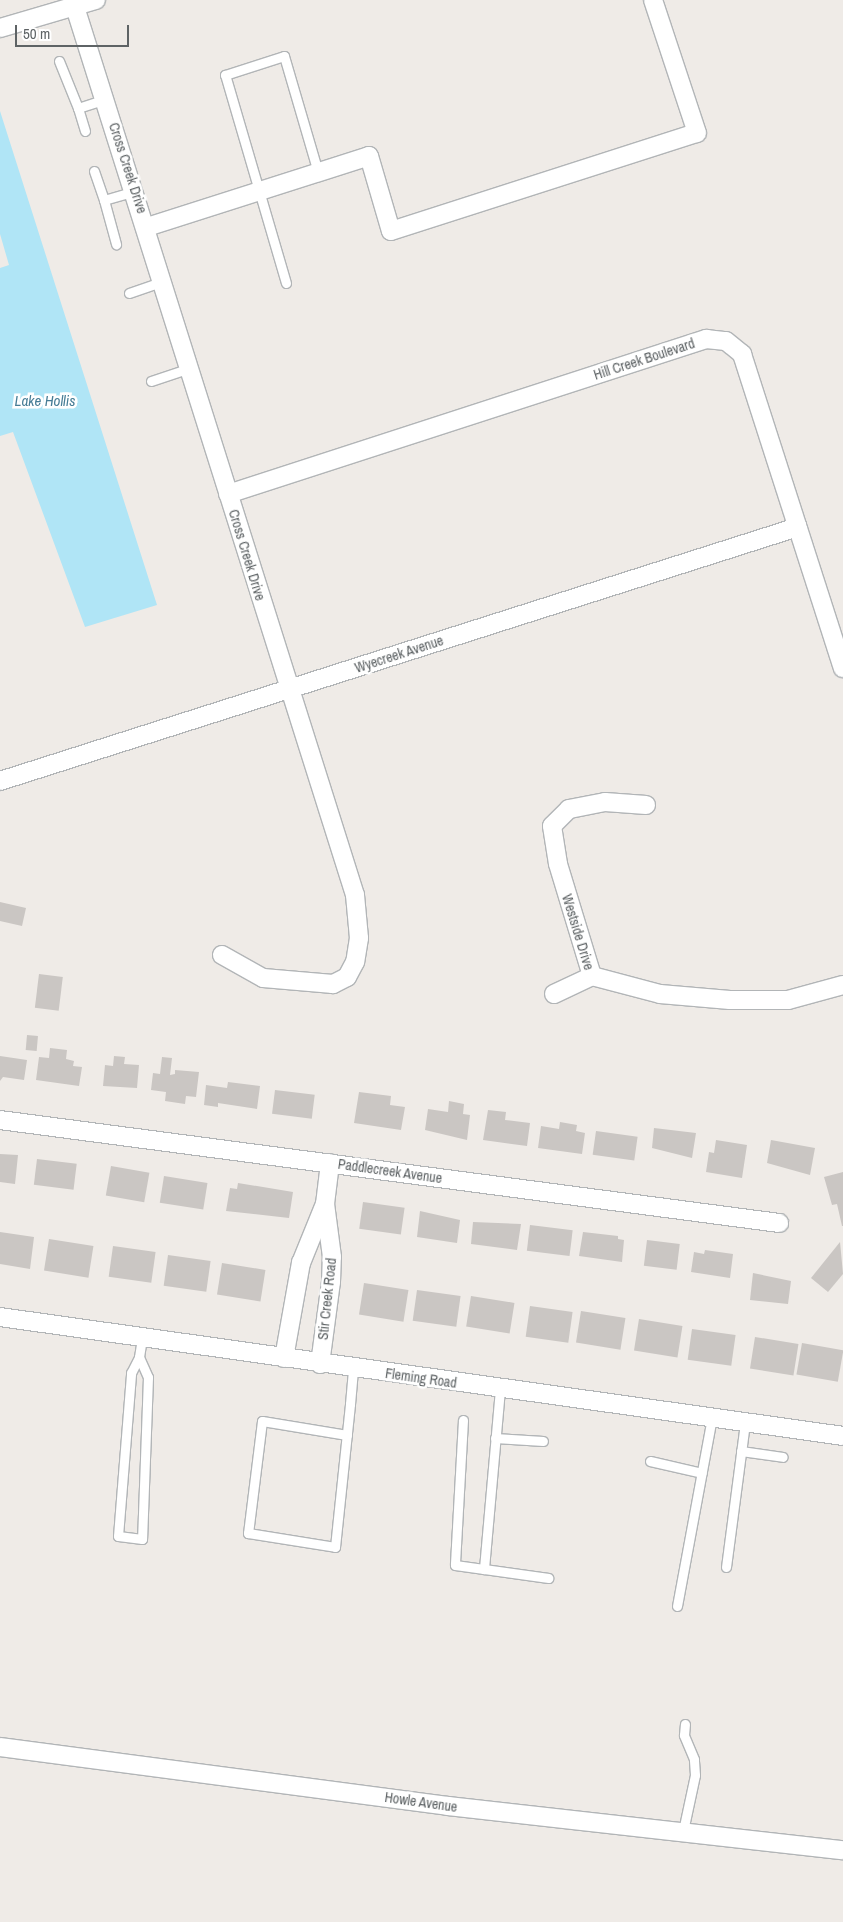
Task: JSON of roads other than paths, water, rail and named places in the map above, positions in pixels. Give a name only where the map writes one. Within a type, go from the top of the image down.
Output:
[{"type":"street","points":[[0,28],[55,6],[75,6],[96,0]]},
{"type":"street","points":[[147,227],[369,156],[392,230],[697,133],[653,0]]},
{"type":"street","name":"Cross Creek Drive","points":[[75,6],[147,227],[228,494],[355,895],[360,938],[355,962],[347,977],[333,984],[263,978],[222,955]]},
{"type":"street","name":"Hill Creek Boulevard","points":[[228,494],[706,339],[726,341],[742,354],[843,668]]},
{"type":"street","name":"Wyecreek Avenue","points":[[0,781],[798,527]]},
{"type":"street","name":"Westside Drive","points":[[646,805],[605,802],[569,808],[552,826],[558,864],[592,976],[660,994],[730,1000],[788,1000],[843,985]]},
{"type":"street","points":[[554,994],[592,976]]},
{"type":"street","name":"Paddlecreek Avenue","points":[[0,1120],[779,1224]]},
{"type":"street","name":"Stir Creek Road","points":[[320,1364],[332,1257],[325,1204],[330,1163]]},
{"type":"street","name":"Stir Creek Road","points":[[284,1358],[301,1263],[325,1204]]},
{"type":"street","name":"Fleming Road","points":[[0,1317],[320,1364],[843,1436]]},
{"type":"street","name":"Howle Avenue","points":[[0,1747],[448,1806],[843,1850]]},
{"type":"lane","points":[[286,282],[225,75],[284,56],[318,172]]},
{"type":"lane","points":[[59,61],[85,131]]},
{"type":"lane","points":[[78,108],[105,99]]},
{"type":"lane","points":[[94,171],[116,244]]},
{"type":"lane","points":[[104,200],[135,191]]},
{"type":"lane","points":[[129,293],[163,281]]},
{"type":"lane","points":[[151,380],[190,368]]},
{"type":"lane","points":[[139,1357],[148,1377],[142,1539],[118,1536],[131,1373],[139,1357],[142,1338]]},
{"type":"lane","points":[[347,1435],[262,1421],[248,1534],[335,1547],[347,1435],[353,1368]]},
{"type":"lane","points":[[484,1569],[500,1389]]},
{"type":"lane","points":[[676,1606],[712,1418]]},
{"type":"lane","points":[[464,1420],[455,1565],[548,1578]]},
{"type":"lane","points":[[726,1567],[745,1422]]},
{"type":"lane","points":[[495,1438],[543,1442]]},
{"type":"lane","points":[[741,1451],[783,1457]]},
{"type":"lane","points":[[650,1461],[702,1473]]},
{"type":"lane","points":[[683,1831],[695,1775],[694,1759],[684,1735],[685,1724]]},
{"type":"water","name":"Lake Hollis","points":[[0,111],[157,605],[85,627],[13,432],[0,436],[0,268],[9,265],[0,234]]}]
